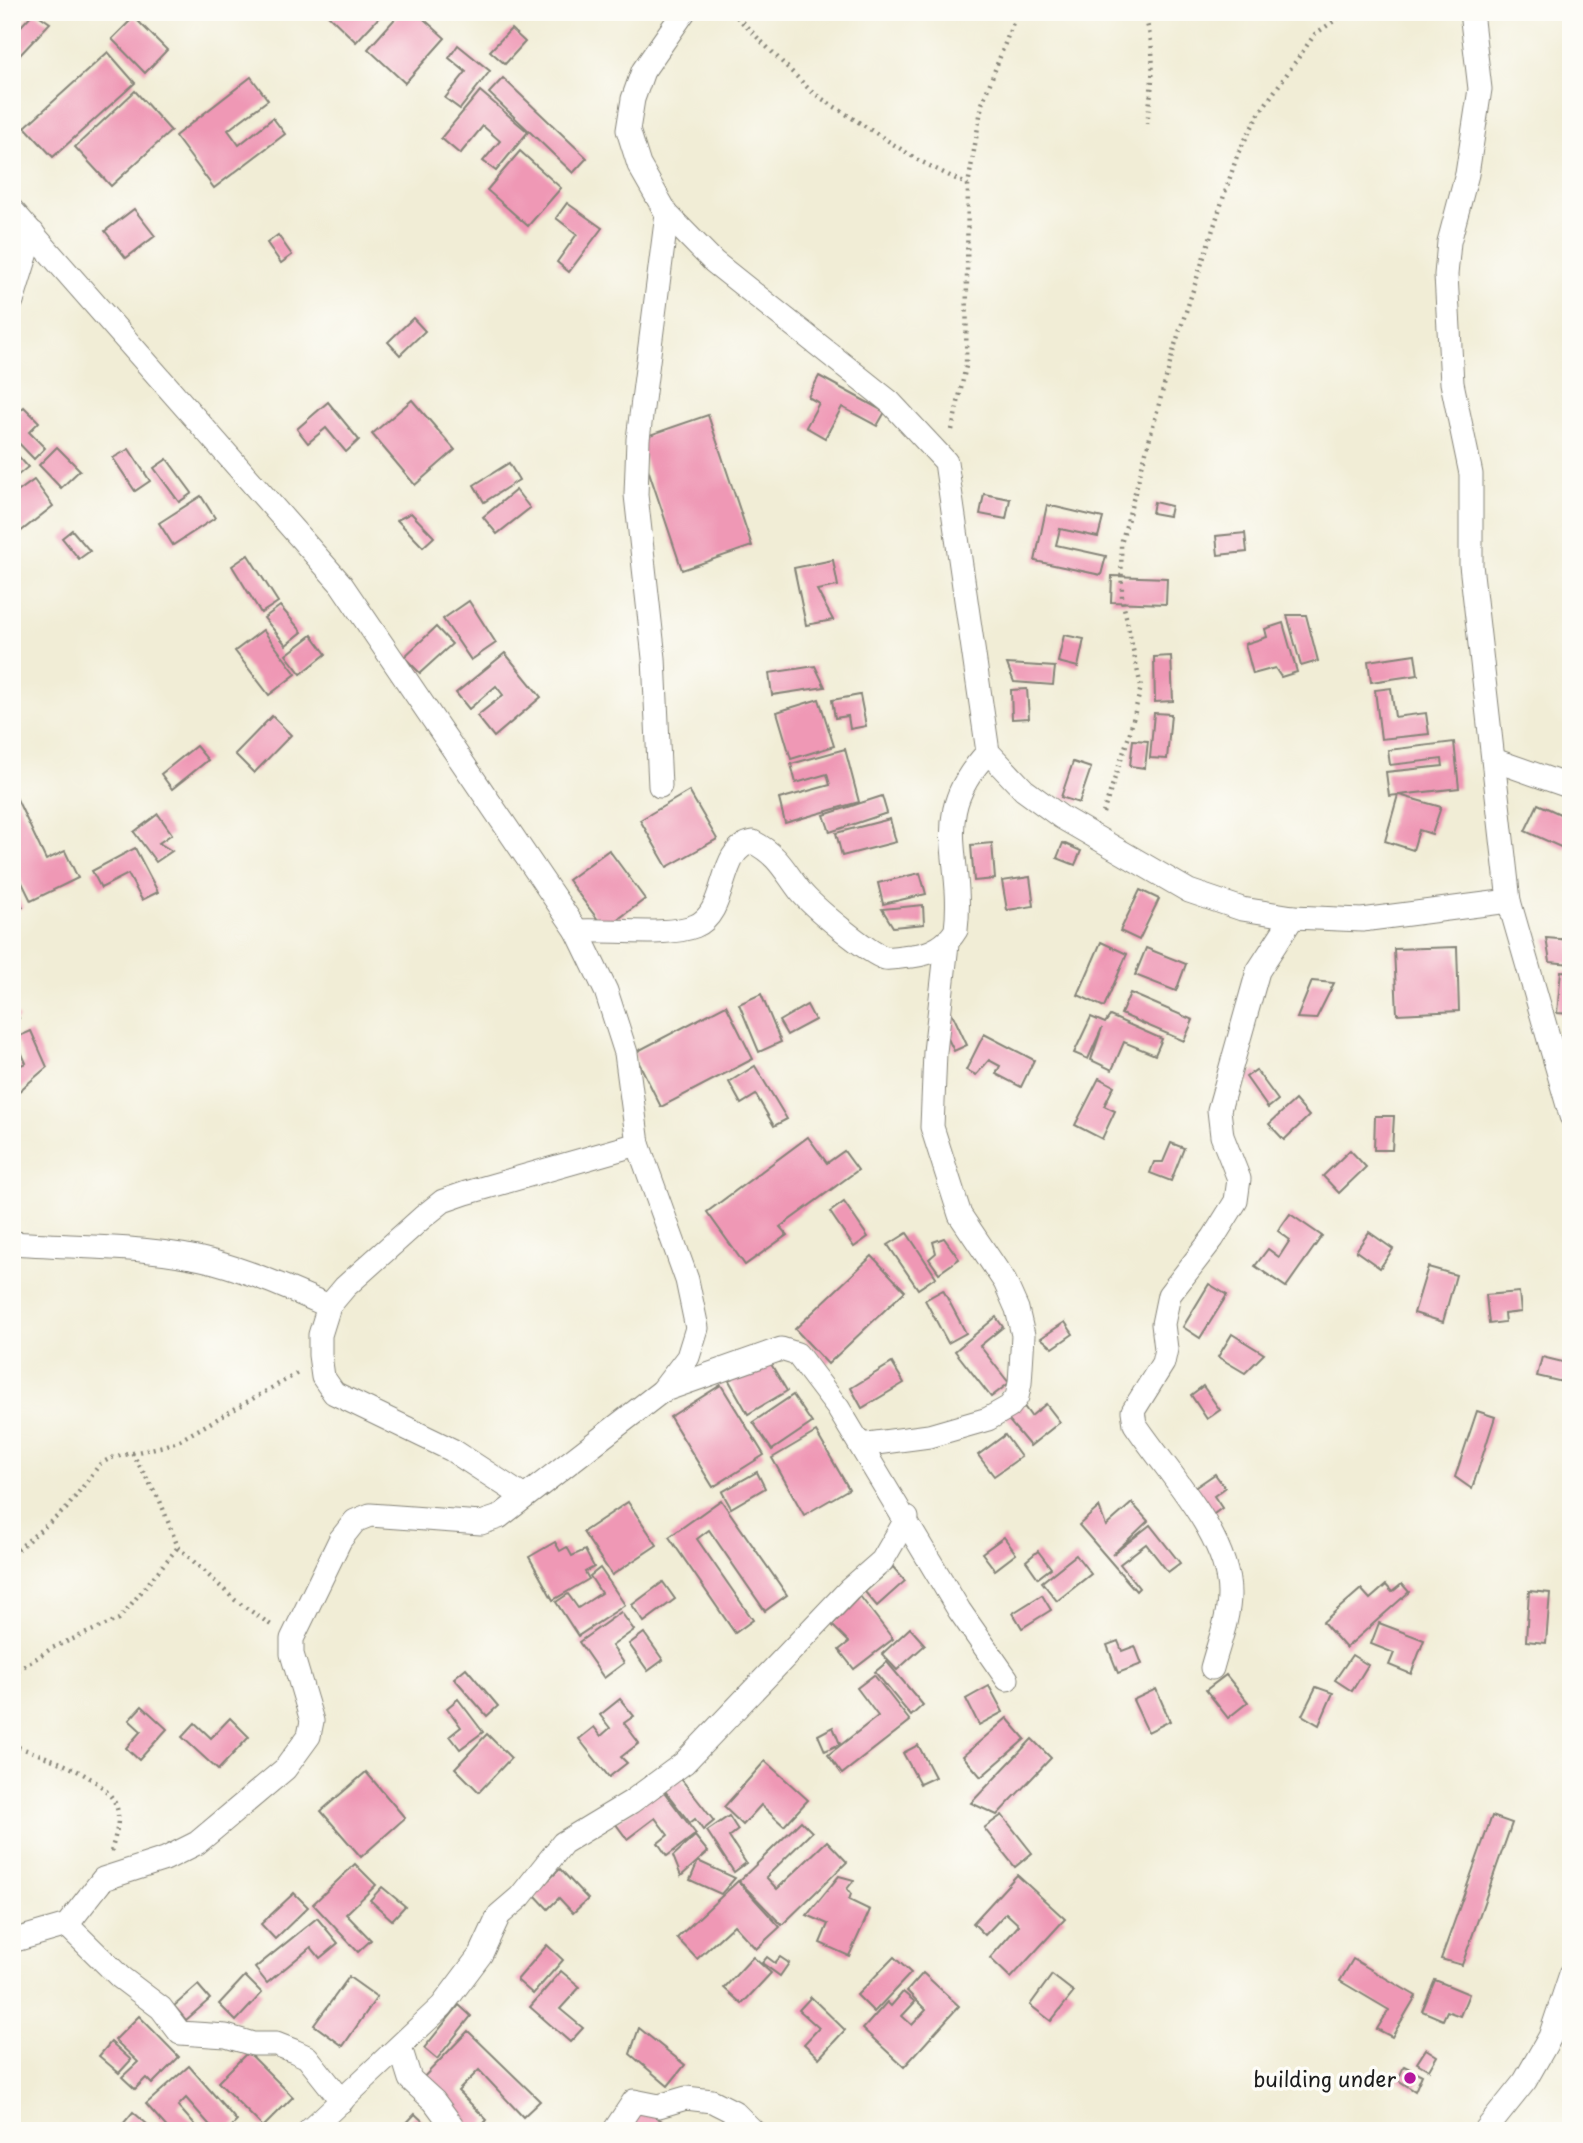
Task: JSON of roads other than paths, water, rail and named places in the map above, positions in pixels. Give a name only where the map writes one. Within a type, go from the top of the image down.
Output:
[{"type":"street","points":[[684,12],[643,71],[633,99],[628,130],[639,165],[667,214],[714,262],[890,402],[946,462],[988,752],[1024,790],[1096,837],[1189,891],[1242,909],[1293,917],[1362,920],[1509,901]]},
{"type":"street","points":[[1471,12],[1480,89],[1467,174],[1449,242],[1446,275],[1452,383],[1471,474],[1471,565],[1509,901],[1571,1116]]},
{"type":"street","points":[[12,210],[341,584],[577,931],[606,991],[626,1053],[638,1144],[687,1280],[697,1328],[688,1357],[662,1391],[499,1517],[481,1523],[370,1515],[355,1521],[340,1540],[292,1639],[292,1654],[312,1721],[309,1736],[285,1769],[197,1843],[165,1859],[103,1880],[67,1925],[12,1941]]},
{"type":"street","points":[[660,786],[654,658],[636,495],[638,439],[667,214]]},
{"type":"street","points":[[12,301],[33,233]]},
{"type":"street","points":[[861,1445],[929,1436],[988,1419],[1009,1407],[1017,1397],[1020,1384],[1023,1335],[1017,1309],[1005,1282],[960,1215],[932,1127],[935,1052],[947,943],[956,930],[957,923],[952,830],[956,799],[968,774],[988,752]]},
{"type":"street","points":[[1494,760],[1571,787]]},
{"type":"street","points":[[577,931],[673,930],[698,926],[717,904],[724,877],[738,848],[752,842],[773,853],[802,894],[838,925],[885,958],[922,955],[947,943]]},
{"type":"street","points":[[1212,1668],[1229,1597],[1227,1565],[1216,1540],[1135,1424],[1133,1411],[1163,1363],[1166,1349],[1163,1324],[1169,1296],[1213,1238],[1236,1201],[1239,1179],[1222,1136],[1219,1110],[1258,971],[1293,917]]},
{"type":"street","points":[[524,1497],[452,1450],[334,1393],[323,1377],[320,1355],[320,1335],[329,1306],[345,1287],[443,1201],[638,1144]]},
{"type":"street","points":[[12,1243],[167,1253],[214,1262],[276,1283],[329,1306]]},
{"type":"street","points":[[662,1391],[781,1349],[797,1354],[861,1445],[907,1518],[959,1610],[1007,1679]]},
{"type":"street","points":[[309,2131],[442,2006],[481,1954],[499,1915],[520,1897],[563,1843],[631,1802],[684,1763],[849,1590],[882,1561],[907,1518]]},
{"type":"street","points":[[67,1925],[128,1983],[161,2008],[180,2033],[226,2036],[253,2044],[276,2044],[294,2051],[307,2057],[342,2101]]},
{"type":"street","points":[[1485,2131],[1525,2081],[1549,2037],[1571,1974]]},
{"type":"street","points":[[400,2047],[410,2079],[434,2101],[456,2131]]},
{"type":"street","points":[[614,2131],[634,2101],[659,2106],[686,2098],[723,2105],[752,2131]]},
{"type":"place","name":"building under","points":[[1410,2078]]}]
